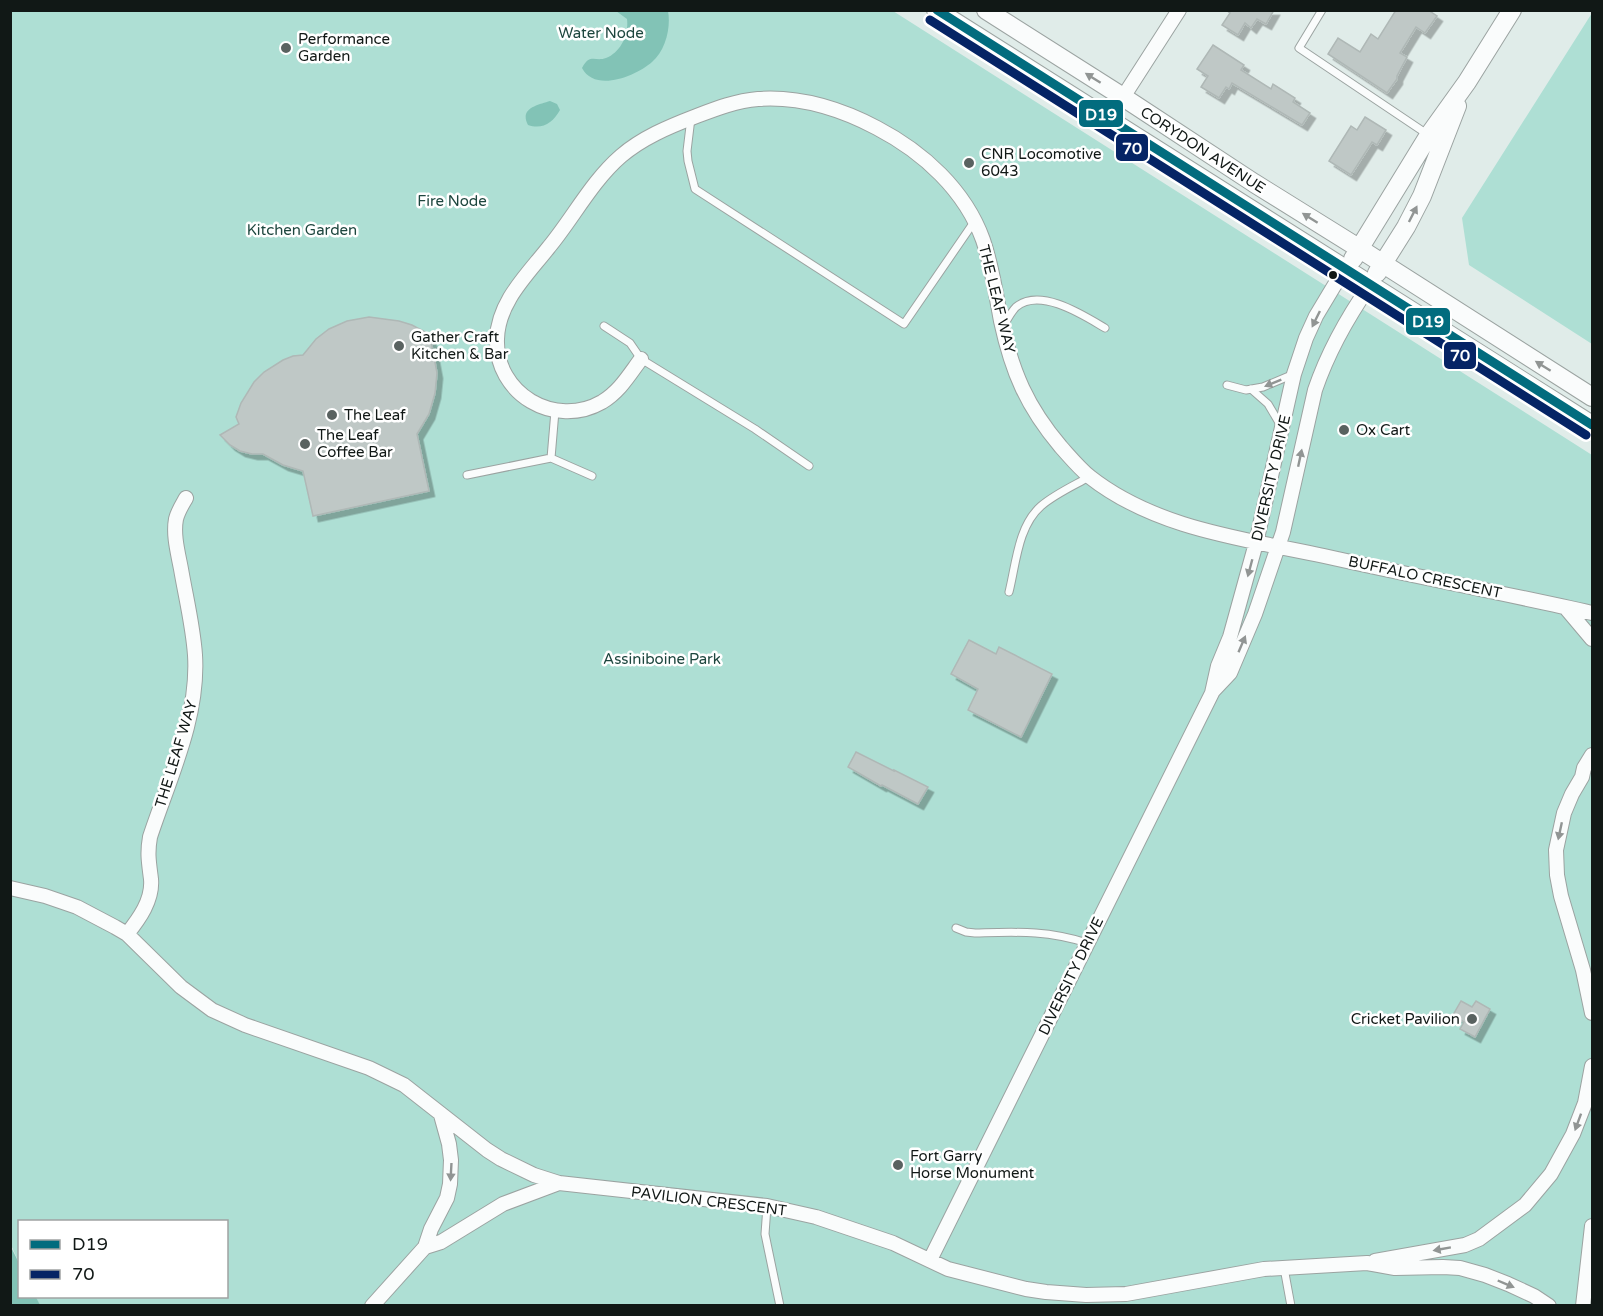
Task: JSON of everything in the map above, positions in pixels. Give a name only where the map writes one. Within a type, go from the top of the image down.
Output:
[{"type":"main road","name":"CORYDON AVENUE","points":[[936,10],[1593,425]]},
{"type":"main road","name":"CORYDON AVENUE","points":[[986,10],[1593,397]]},
{"type":"main road","points":[[1346,269],[1436,140],[1467,82],[1512,10]]},
{"type":"main road","points":[[1370,285],[1406,227],[1422,196],[1436,140]]},
{"type":"street","points":[[1109,119],[1179,10]]},
{"type":"street","name":"THE LEAF WAY","points":[[555,411],[543,407],[509,383],[501,369],[498,357],[496,342],[498,324],[507,300],[595,185],[620,157],[654,134],[691,118],[729,104],[749,100],[771,98],[809,101],[853,116],[894,137],[933,167],[963,201],[984,242],[1003,328],[1017,378],[1034,412],[1063,449],[1090,477],[1125,498],[1173,521],[1256,543]]},
{"type":"street","name":"DIVERSITY DRIVE","points":[[930,1260],[1212,693],[1218,666],[1230,637],[1256,543],[1294,374],[1306,338],[1334,286],[1346,269]]},
{"type":"street","name":"DIVERSITY DRIVE","points":[[1212,693],[1230,673],[1255,614],[1283,532],[1318,380],[1333,345],[1370,285]]},
{"type":"street","points":[[555,411],[599,404],[622,386],[641,359]]},
{"type":"street","name":"THE LEAF WAY","points":[[127,934],[147,904],[151,880],[147,853],[150,837],[193,703],[195,683],[193,629],[177,548],[176,526],[180,507],[186,498]]},
{"type":"street","name":"BUFFALO CRESCENT","points":[[1256,543],[1593,613]]},
{"type":"street","points":[[1565,607],[1593,639]]},
{"type":"street","points":[[1593,755],[1584,768],[1587,773],[1572,794],[1564,813],[1556,850],[1561,896],[1593,1013]]},
{"type":"street","name":"PAVILION CRESCENT","points":[[10,888],[45,896],[77,907],[127,934],[181,987],[212,1010],[245,1025],[388,1076],[420,1096],[486,1150],[534,1175],[559,1184],[767,1206],[816,1217],[893,1243],[948,1269],[1026,1289],[1066,1295],[1145,1292],[1264,1269],[1367,1263],[1395,1268],[1460,1268],[1508,1284],[1549,1305]]},
{"type":"street","points":[[1367,1263],[1465,1245],[1479,1239],[1525,1205],[1551,1174],[1574,1134],[1585,1103],[1593,1066]]},
{"type":"street","points":[[372,1305],[425,1247],[431,1229],[447,1198],[451,1160],[441,1115]]},
{"type":"street","points":[[425,1247],[441,1242],[503,1204],[559,1184]]},
{"type":"street","points":[[1583,1305],[1593,1226]]},
{"type":"lane","points":[[1322,10],[1299,48],[1436,140]]},
{"type":"lane","points":[[691,118],[687,151],[695,189],[904,324],[975,221]]},
{"type":"lane","points":[[1003,328],[1014,308],[1032,300],[1050,300],[1105,328]]},
{"type":"lane","points":[[604,326],[630,343],[641,359],[809,465]]},
{"type":"lane","points":[[1227,385],[1246,390],[1272,384],[1294,374]]},
{"type":"lane","points":[[1251,389],[1268,404],[1283,429]]},
{"type":"lane","points":[[551,458],[555,411]]},
{"type":"lane","points":[[467,475],[551,458],[592,476]]},
{"type":"lane","points":[[1009,592],[1021,538],[1028,521],[1051,498],[1090,477]]},
{"type":"lane","points":[[956,928],[975,933],[1043,933],[1087,943]]},
{"type":"lane","points":[[767,1206],[765,1234],[780,1305]]},
{"type":"lane","points":[[1284,1268],[1291,1305]]},
{"type":"green space","name":"Assiniboine Park","points":[[11,11],[893,11],[1592,455],[1592,1305],[40,1306],[36,1298],[228,1298],[228,1220],[18,1220],[18,1261],[11,1245]]},
{"type":"green space","points":[[1592,13],[1592,344],[1469,265],[1462,218]]},
{"type":"shaded area","points":[[616,11],[668,11],[669,24],[666,38],[657,57],[645,67],[616,80],[596,80],[582,68],[590,59],[602,59],[611,55],[623,42],[627,31],[627,19]]},
{"type":"shaded area","points":[[550,101],[557,104],[560,110],[554,119],[538,127],[528,125],[526,115],[528,111]]},
{"type":"shaded area","points":[[10,1245],[18,1261],[18,1298],[36,1298],[40,1305],[11,1305]]},
{"type":"building","points":[[1226,10],[1274,10],[1266,24],[1257,19],[1251,28],[1245,23],[1238,35],[1222,25],[1230,13]]},
{"type":"building","points":[[1396,10],[1428,10],[1437,16],[1425,33],[1416,27],[1400,53],[1407,57],[1397,79],[1387,93],[1328,54],[1338,38],[1360,52],[1371,34],[1378,39]]},
{"type":"building","points":[[1213,45],[1244,65],[1241,70],[1271,89],[1273,84],[1295,98],[1293,102],[1310,113],[1302,125],[1232,83],[1229,89],[1226,87],[1219,98],[1201,87],[1208,76],[1197,69]]},
{"type":"building","points":[[1365,117],[1386,130],[1377,145],[1372,142],[1351,175],[1329,161],[1351,126],[1357,130]]},
{"type":"building","name":"The Leaf","points":[[369,317],[412,325],[427,333],[431,341],[437,373],[435,393],[429,414],[417,434],[429,491],[313,516],[303,471],[283,465],[263,454],[240,451],[220,435],[239,424],[236,417],[241,403],[254,382],[264,372],[283,360],[303,355],[316,339],[329,329],[347,321]]},
{"type":"building","points":[[969,640],[996,654],[999,647],[1052,674],[1021,737],[968,710],[978,689],[951,674]]},
{"type":"building","points":[[856,752],[928,787],[918,804],[848,767]]},
{"type":"building","name":"Cricket Pavilion","points":[[1461,1001],[1472,1007],[1476,1001],[1490,1009],[1475,1037],[1460,1029],[1464,1022],[1453,1015]]},
{"type":"transit line","name":"D19","points":[[937,10],[1592,425]]},
{"type":"transit line","name":"70","points":[[930,20],[1586,435]]},
{"type":"place","name":"Performance Garden","points":[[286,48]]},
{"type":"place","name":"CNR Locomotive 6043","points":[[969,163]]},
{"type":"place","name":"Gather Craft Kitchen & Bar","points":[[399,346]]},
{"type":"place","name":"The Leaf","points":[[332,415]]},
{"type":"place","name":"Ox Cart","points":[[1344,430]]},
{"type":"place","name":"The Leaf Coffee Bar","points":[[305,444]]},
{"type":"place","name":"Cricket Pavilion","points":[[1472,1019]]},
{"type":"place","name":"Fort Garry Horse Monument","points":[[898,1165]]},
{"type":"park label","name":"Water Node","points":[[601,33]]},
{"type":"park label","name":"Fire Node","points":[[452,201]]},
{"type":"park label","name":"Kitchen Garden","points":[[302,230]]}]
